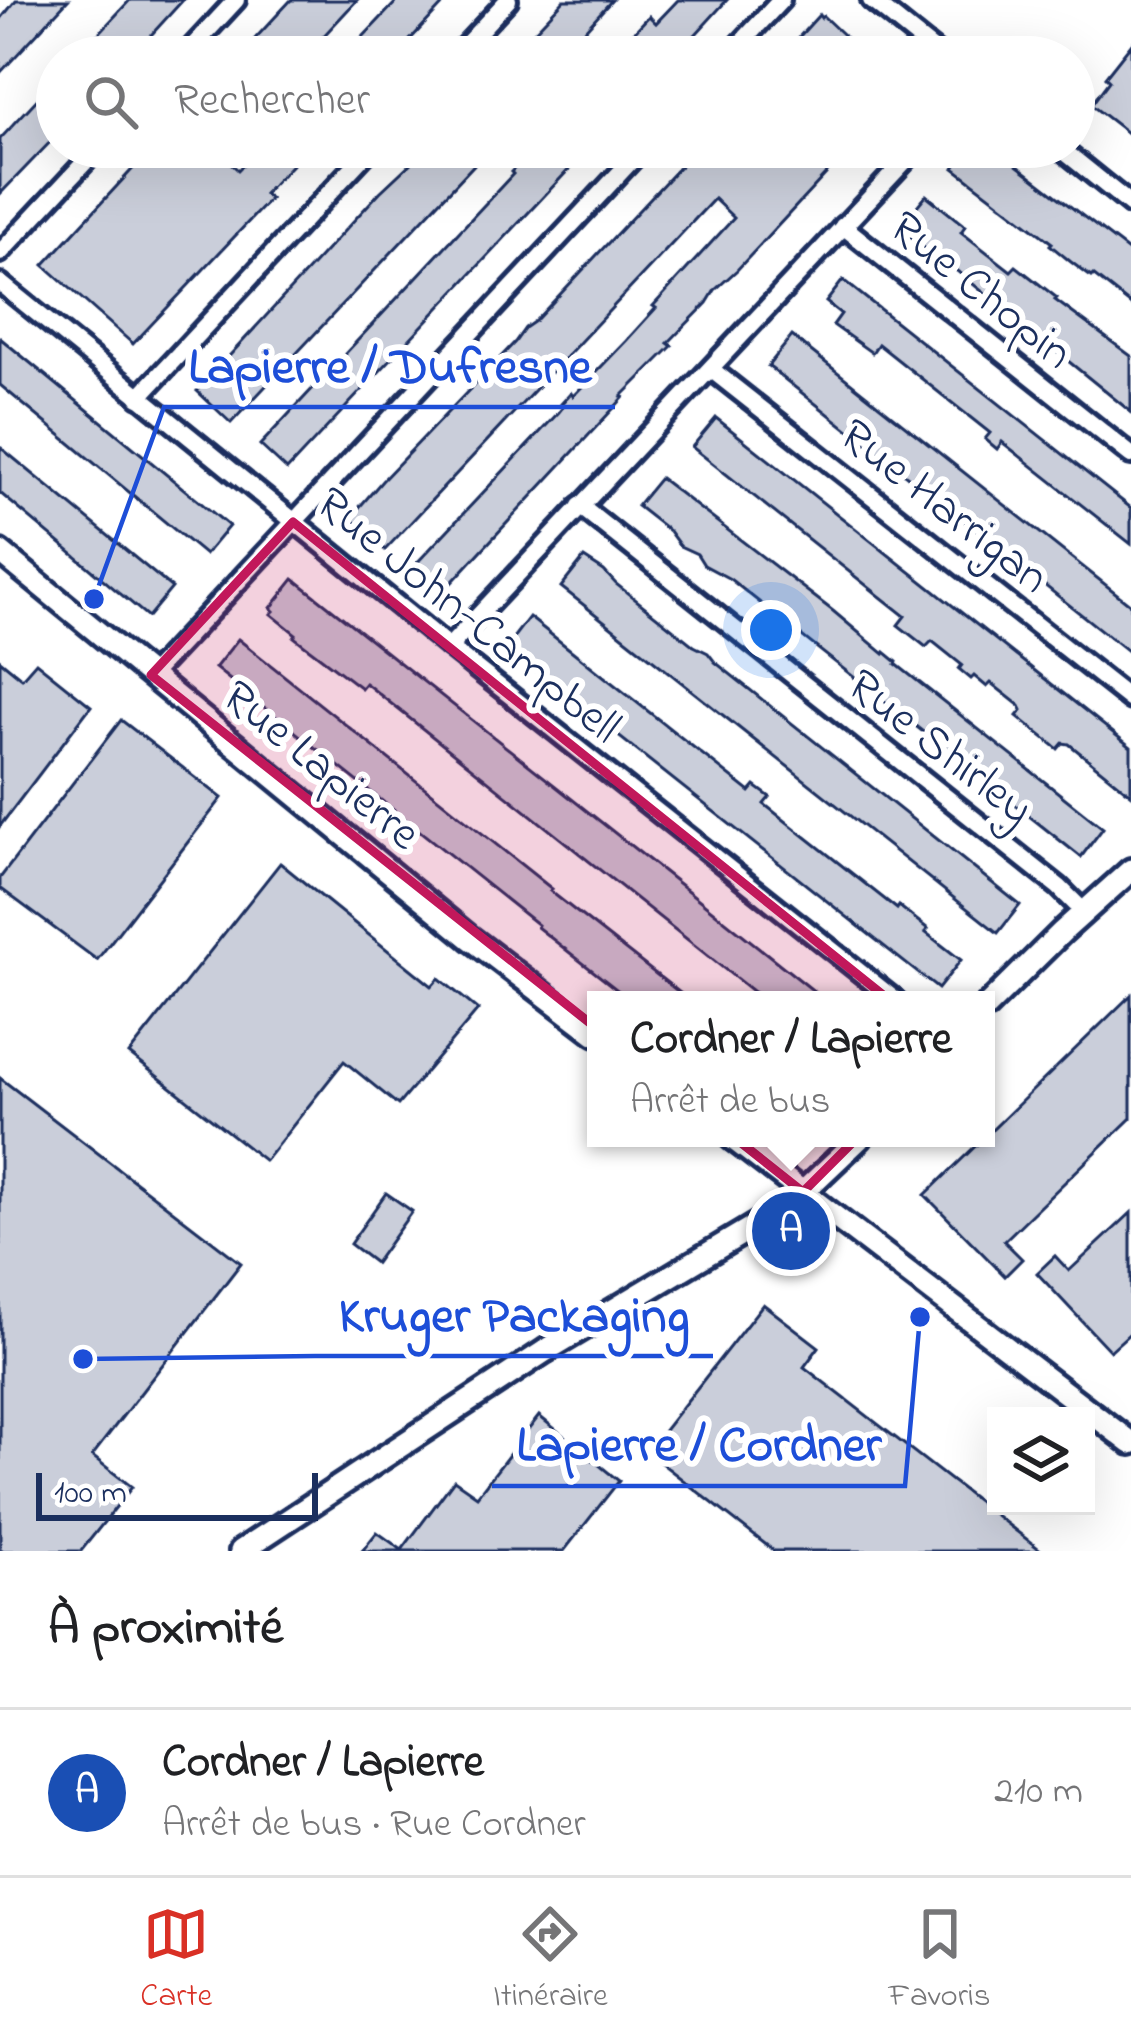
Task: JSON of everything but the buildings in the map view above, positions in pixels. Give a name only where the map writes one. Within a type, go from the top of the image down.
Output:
[{"type":"street","points":[[203,36],[236,0]]},
{"type":"street","points":[[475,36],[508,0]]},
{"type":"street","points":[[748,36],[781,0]]},
{"type":"street","points":[[871,0],[916,36]]},
{"type":"street","points":[[0,254],[80,168]]},
{"type":"street","points":[[140,397],[353,168]]},
{"type":"street","points":[[151,676],[624,168]]},
{"type":"street","points":[[448,647],[898,168]]},
{"type":"street","points":[[1085,168],[1131,205]]},
{"type":"street","name":"Rue Chopin","points":[[843,226],[1131,455]]},
{"type":"street","name":"Rue John-Campbell","points":[[0,283],[448,647],[884,991]]},
{"type":"street","name":"Rue Harrigan","points":[[712,370],[1131,700]]},
{"type":"street","name":"Rue Shirley","points":[[580,506],[1059,887],[1084,912]]},
{"type":"street","name":"Rue Lapierre","points":[[0,552],[470,938],[587,1027]]},
{"type":"street","points":[[995,998],[1131,870]]},
{"type":"street","points":[[745,1147],[1131,1443]]},
{"type":"street","points":[[241,1551],[545,1351],[776,1213],[850,1147]]},
{"type":"highlighted area","points":[[293,522],[948,1047],[803,1192],[151,675]]},
{"type":"place","name":"Lapierre / Dufresne","points":[[94,599]]},
{"type":"place","name":"Cordner / Lapierre","points":[[791,1231]]},
{"type":"place","name":"Lapierre / Cordner","points":[[920,1317]]},
{"type":"place","name":"Kruger Packaging","points":[[83,1359]]}]
